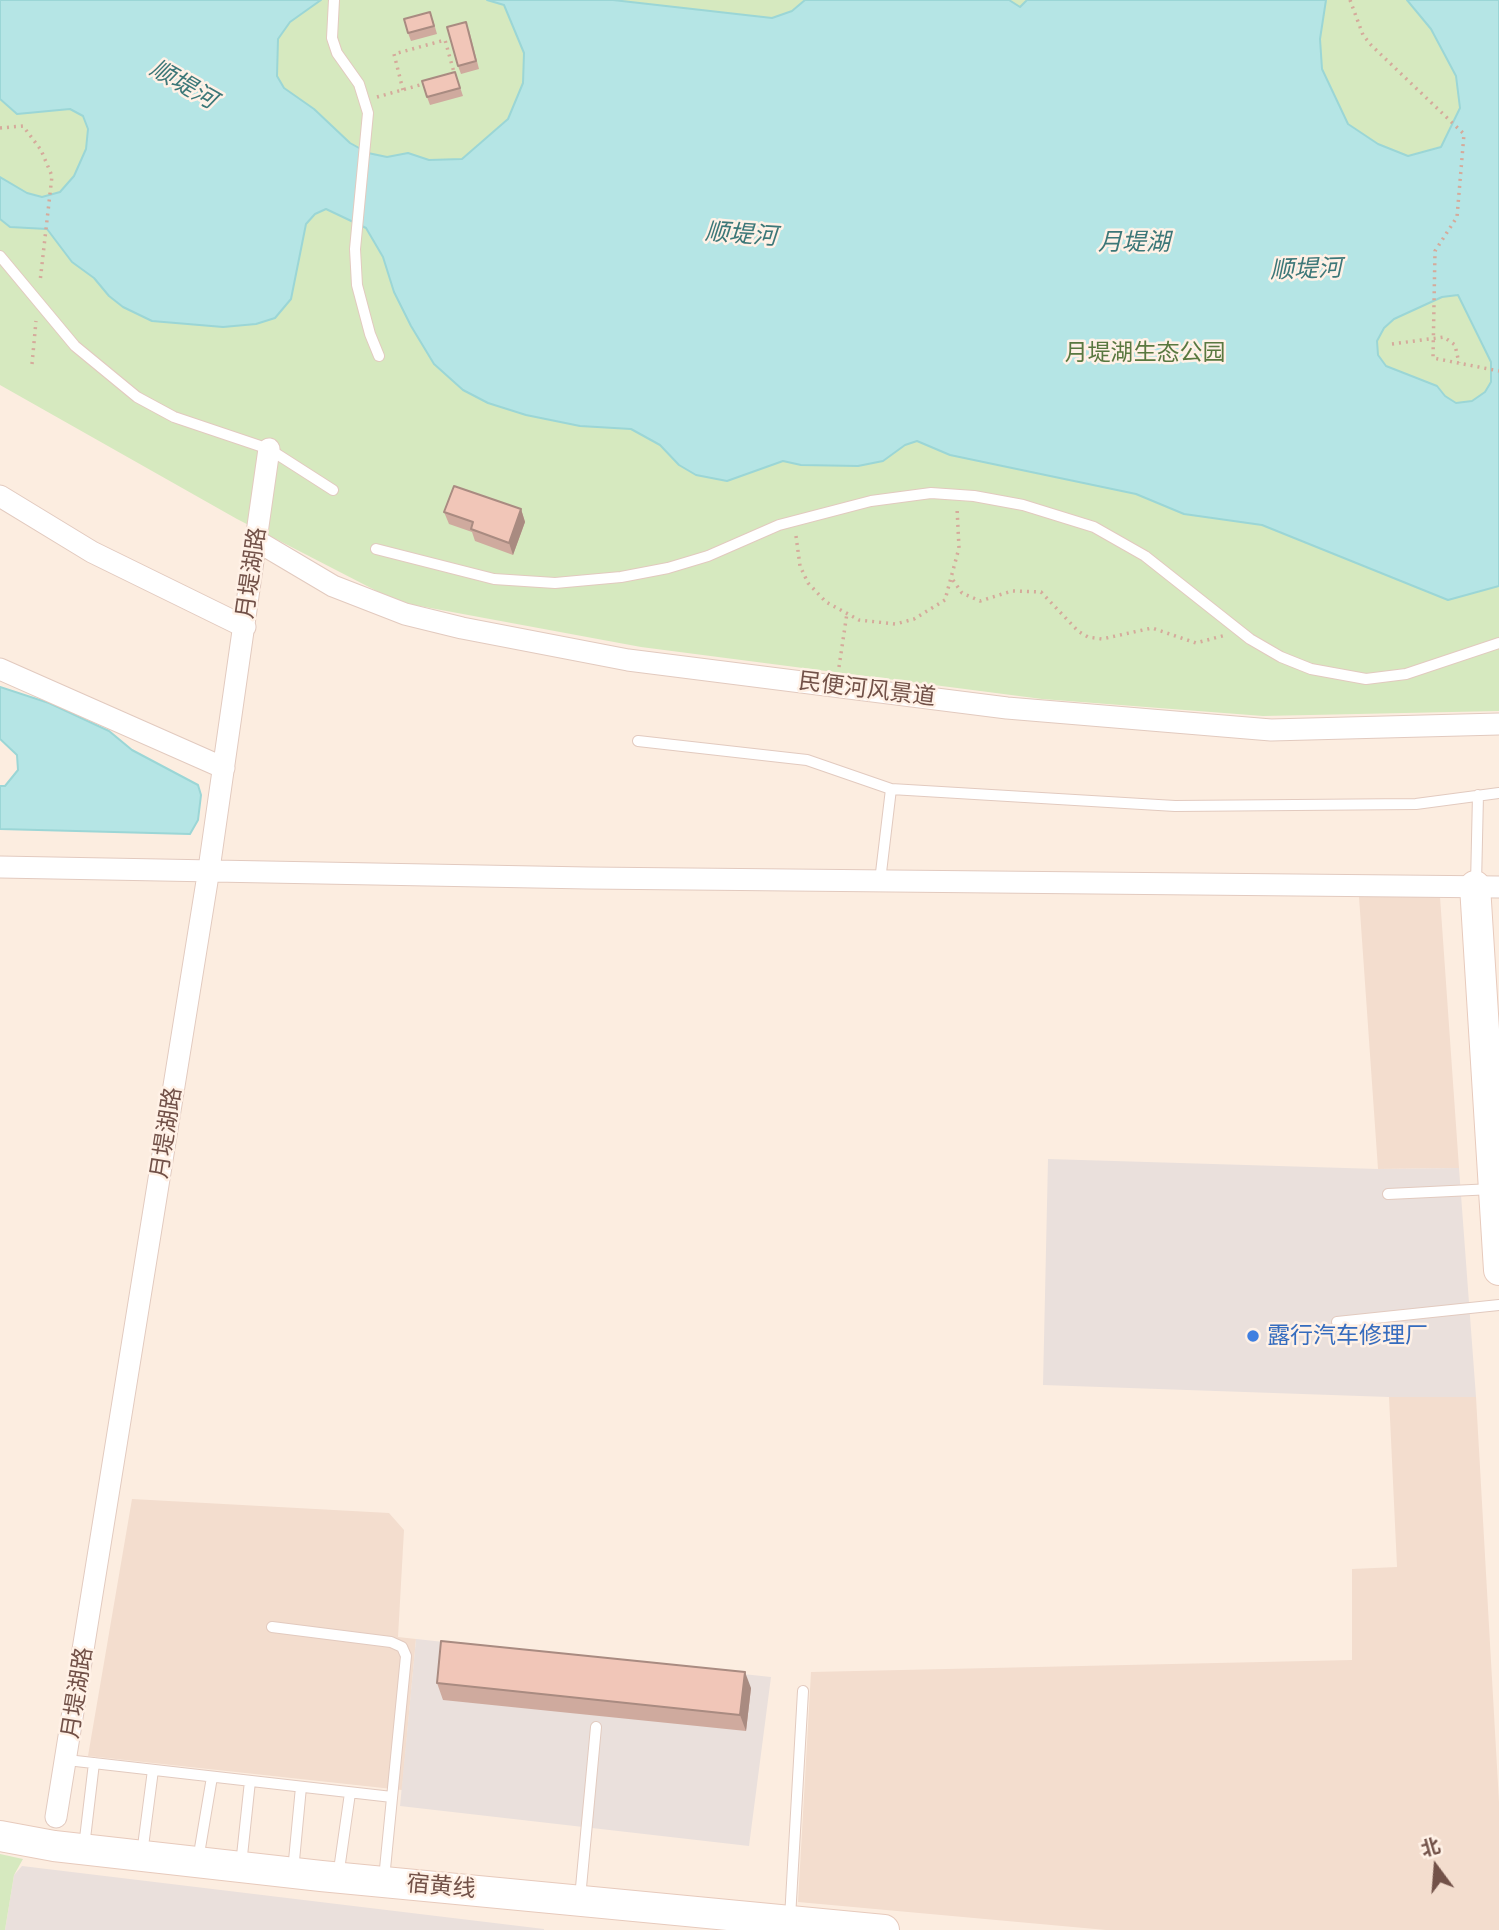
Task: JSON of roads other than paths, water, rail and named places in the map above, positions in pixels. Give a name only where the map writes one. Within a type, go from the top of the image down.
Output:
[{"type":"main road","points":[[1487,887],[1499,1270]]},
{"type":"main road","name":"宿黄线","points":[[0,1836],[84,1849],[240,1867],[579,1900],[789,1925],[884,1930]]},
{"type":"street","name":"月堤湖路","points":[[56,1817],[209,869],[269,449]]},
{"type":"street","points":[[0,496],[92,552],[245,627]]},
{"type":"street","name":"民便河风景道","points":[[257,541],[333,586],[405,614],[462,628],[628,660],[1007,708],[1271,730],[1499,724]]},
{"type":"street","points":[[0,669],[224,768]]},
{"type":"street","points":[[0,867],[880,881],[1487,887]]},
{"type":"lane","points":[[334,0],[331,20],[337,53],[359,84],[365,100],[368,139],[355,249],[360,302],[379,356]]},
{"type":"lane","points":[[0,256],[75,346],[136,397],[174,417],[269,449],[333,489]]},
{"type":"lane","points":[[376,549],[494,579],[555,583],[621,577],[668,568],[708,556],[796,520],[871,501],[931,493],[956,494],[1023,505],[1094,527],[1144,556],[1238,630],[1281,657],[1311,669],[1366,679],[1406,674],[1499,643]]},
{"type":"lane","points":[[638,741],[807,760],[891,789],[1175,806],[1416,804],[1499,793]]},
{"type":"lane","points":[[880,881],[891,789]]},
{"type":"lane","points":[[1478,795],[1487,887]]},
{"type":"lane","points":[[1388,1194],[1496,1189]]},
{"type":"lane","points":[[1337,1322],[1499,1305]]},
{"type":"lane","points":[[272,1627],[391,1642],[402,1647],[406,1656],[384,1882]]},
{"type":"lane","points":[[789,1925],[803,1691]]},
{"type":"lane","points":[[579,1900],[596,1727]]},
{"type":"lane","points":[[67,1760],[392,1797]]},
{"type":"lane","points":[[84,1849],[94,1763]]},
{"type":"lane","points":[[141,1856],[153,1770]]},
{"type":"lane","points":[[198,1862],[212,1777]]},
{"type":"lane","points":[[240,1867],[250,1781]]},
{"type":"lane","points":[[293,1872],[301,1787]]},
{"type":"lane","points":[[338,1877],[350,1793]]},
{"type":"water","name":"月堤湖","points":[[0,0],[321,0],[290,22],[278,39],[277,76],[284,88],[314,109],[350,143],[368,153],[387,157],[408,153],[429,160],[462,159],[508,119],[523,83],[524,53],[504,5],[487,0],[613,0],[772,18],[792,11],[805,0],[1009,0],[1020,7],[1027,0],[1326,0],[1320,39],[1322,69],[1348,124],[1378,144],[1408,156],[1441,147],[1460,108],[1456,76],[1431,29],[1407,0],[1499,0],[1499,586],[1448,600],[1262,525],[1184,514],[1136,494],[950,455],[917,441],[905,445],[883,461],[858,466],[801,465],[783,461],[727,481],[696,475],[679,465],[660,445],[631,429],[580,426],[526,415],[488,403],[463,390],[434,364],[411,326],[394,292],[383,257],[366,228],[326,209],[315,214],[306,224],[291,299],[275,318],[256,324],[223,327],[152,321],[123,307],[109,296],[94,278],[72,262],[47,229],[10,227],[0,219],[0,177],[27,193],[42,197],[60,192],[74,176],[86,149],[88,129],[83,116],[70,109],[17,114],[0,99]],"holes":[[[1458,295],[1491,362],[1491,382],[1485,392],[1472,401],[1456,403],[1445,396],[1437,386],[1386,366],[1378,355],[1377,341],[1384,328],[1394,319],[1442,297]]]},
{"type":"water","points":[[0,687],[49,703],[109,731],[132,750],[198,785],[201,795],[198,820],[190,834],[0,829],[0,786],[5,786],[18,770],[17,755],[0,739]]},
{"type":"place","name":"露行汽车修理厂","points":[[1253,1336]]},
{"type":"water label","name":"顺堤河","points":[[183,85]]},
{"type":"water label","name":"顺堤河","points":[[741,235]]},
{"type":"water label","name":"顺堤河","points":[[1306,270]]},
{"type":"park label","name":"月堤湖生态公园","points":[[1145,353]]}]
